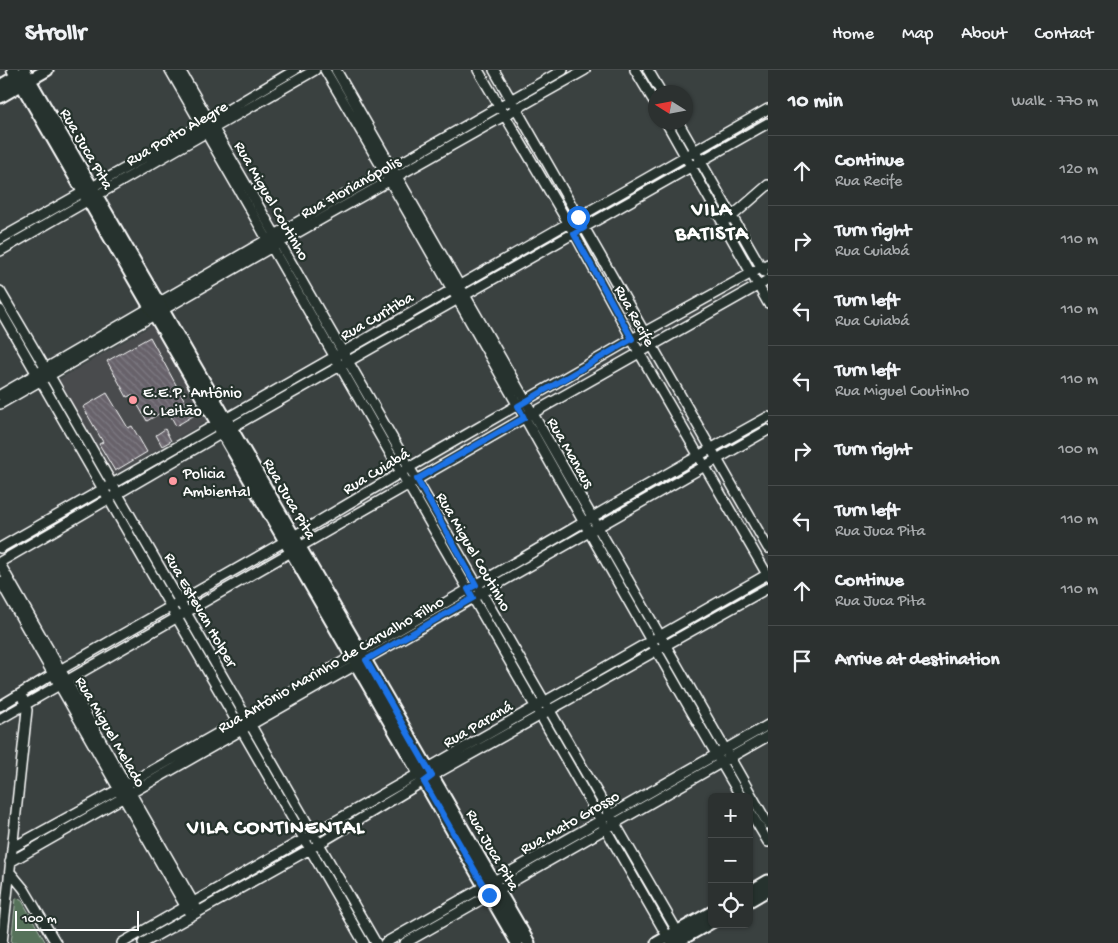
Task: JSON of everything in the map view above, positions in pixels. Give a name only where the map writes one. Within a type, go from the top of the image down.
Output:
[{"type":"street","points":[[0,86],[22,75],[47,70]]},
{"type":"street","name":"Rua Miguel Coutinho","points":[[170,70],[208,126]]},
{"type":"street","name":"Rua Miguel Coutinho","points":[[180,70],[208,126],[338,354],[417,479],[472,587],[473,598],[542,709],[611,814],[676,939]]},
{"type":"street","name":"Rua Porto Alegre","points":[[208,126],[294,70]]},
{"type":"street","name":"Rua Porto Alegre","points":[[0,239],[90,193],[208,126],[315,70]]},
{"type":"street","name":"Rua Manaus","points":[[325,70],[394,179],[528,416],[588,519],[660,636],[721,751],[722,763],[739,793]]},
{"type":"street","name":"Rua Manaus","points":[[336,70],[388,170]]},
{"type":"street","name":"Rua Recife","points":[[478,70],[574,234],[640,354],[768,575]]},
{"type":"street","name":"Rua Recife","points":[[494,70],[768,548]]},
{"type":"street","name":"Rua Florianópolis","points":[[0,395],[48,372],[273,241],[388,170],[563,70]]},
{"type":"street","name":"Rua Florianópolis","points":[[273,241],[394,179],[585,70]]},
{"type":"street","points":[[636,70],[648,91]]},
{"type":"street","points":[[648,70],[657,85]]},
{"type":"street","points":[[0,97],[22,75]]},
{"type":"street","name":"Rua Juca Pita","points":[[22,75],[492,888],[529,943]]},
{"type":"street","name":"Rua Curitiba","points":[[0,563],[118,493],[338,354],[768,109]]},
{"type":"street","name":"Rua Curitiba","points":[[0,548],[113,484],[344,364],[692,168],[768,123]]},
{"type":"street","points":[[670,130],[768,303]]},
{"type":"street","points":[[683,130],[732,216],[765,266],[768,280]]},
{"type":"street","points":[[724,225],[768,185]]},
{"type":"street","name":"Rua Porto Alegre","points":[[0,251],[90,193]]},
{"type":"street","name":"Rua Cuiabá","points":[[0,706],[179,600],[644,332],[765,266]]},
{"type":"street","name":"Rua Cuiabá","points":[[0,719],[768,280]]},
{"type":"street","name":"Rua Estevan Holper","points":[[0,291],[376,943]]},
{"type":"street","name":"Rua Estevan Holper","points":[[0,310],[364,943]]},
{"type":"street","name":"Rua Miguel Coutinho","points":[[344,364],[408,485],[472,587],[482,593],[606,829],[676,939]]},
{"type":"street","name":"Rua Florianópolis","points":[[0,404],[39,377]]},
{"type":"street","name":"Rua Antônio Marinho de Carvalho Filho","points":[[12,848],[251,725],[472,587],[698,455],[768,417]]},
{"type":"street","name":"Rua Antônio Marinho de Carvalho Filho","points":[[10,867],[236,721],[473,598],[768,430]]},
{"type":"street","name":"Rua Manaus","points":[[594,529],[657,650],[721,751],[730,758],[768,824]]},
{"type":"street","name":"Rua Miguel Melado","points":[[0,563],[56,672]]},
{"type":"street","name":"Rua Paraná","points":[[122,943],[304,839],[426,775],[542,709],[660,636],[768,575]]},
{"type":"street","name":"Rua Miguel Melado","points":[[0,581],[63,683],[195,914]]},
{"type":"street","name":"Rua Paraná","points":[[542,709],[657,650],[768,588]]},
{"type":"street","points":[[2,943],[27,710],[21,695]]},
{"type":"street","name":"Rua Mato Grosso","points":[[405,943],[601,820],[768,725]]},
{"type":"street","name":"Rua Mato Grosso","points":[[385,943],[616,824],[768,736]]},
{"type":"street","name":"Rua Paraná","points":[[143,943],[310,850],[426,775]]},
{"type":"street","points":[[753,817],[768,842]]},
{"type":"street","points":[[10,867],[56,943]]},
{"type":"street","points":[[753,890],[768,881]]},
{"type":"street","name":"Rua Juca Pita","points":[[492,888],[517,943]]},
{"type":"street","points":[[753,899],[768,890]]},
{"type":"street","points":[[676,939],[708,915]]},
{"type":"street","points":[[657,943],[676,939],[708,924]]},
{"type":"shaded area","name":"E.E.P. Antônio C. Leitão","points":[[154,324],[209,420],[112,476],[58,380]]},
{"type":"green space","points":[[16,898],[21,899],[46,943],[11,943]]},
{"type":"building","points":[[150,337],[193,416],[176,426],[167,409],[147,421],[132,395],[127,397],[107,361]]},
{"type":"building","points":[[107,393],[128,428],[132,426],[147,452],[115,471],[99,444],[103,442],[83,407]]},
{"type":"building","points":[[165,429],[171,441],[162,446],[156,435]]},
{"type":"place","name":"E.E.P. Antônio C. Leitão","points":[[133,400]]},
{"type":"place","name":"Policia Ambiental","points":[[173,481]]},
{"type":"district","name":"VILA BATISTA","points":[[712,220]]},
{"type":"district","name":"VILA CONTINENTAL","points":[[276,826]]},
{"type":"route","points":[[489,895],[424,782],[432,776],[366,660],[473,598],[468,589],[476,585],[417,479],[524,418],[518,406],[632,339],[574,234],[584,228],[578,217]]}]
